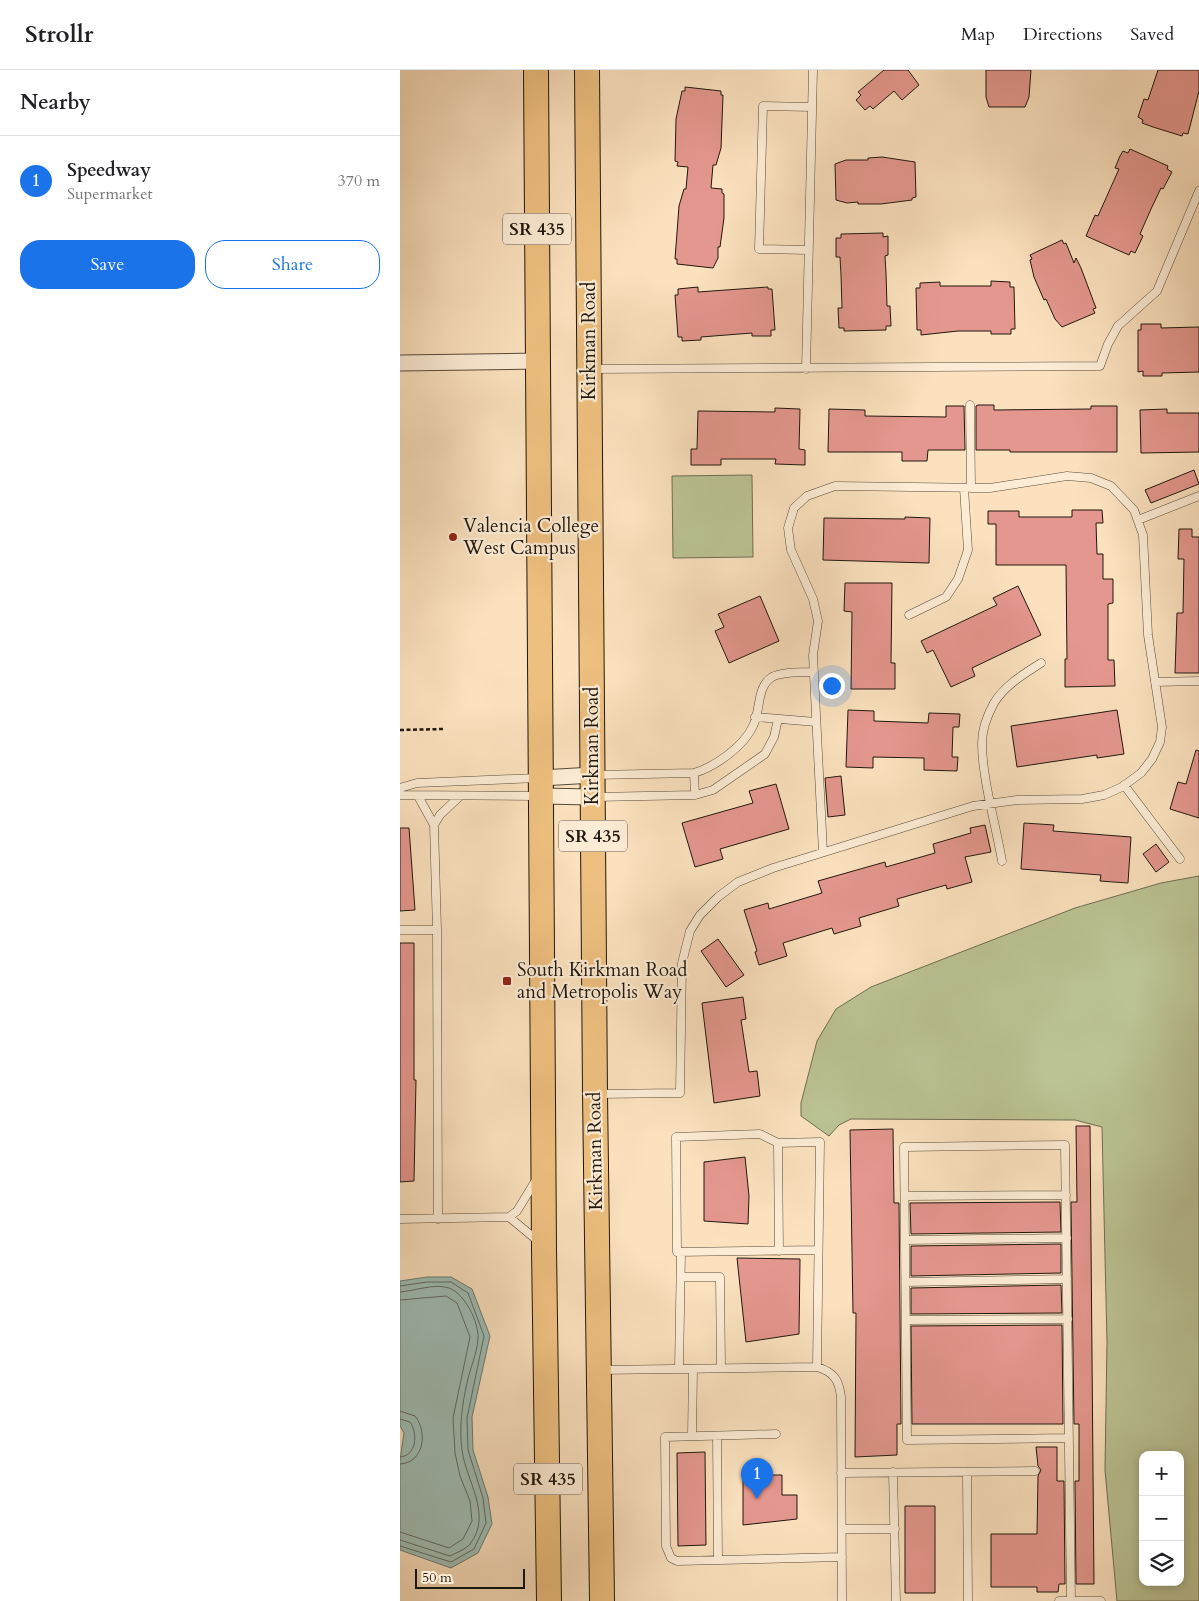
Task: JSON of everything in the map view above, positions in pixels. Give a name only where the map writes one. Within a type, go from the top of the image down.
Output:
[{"type":"main road","name":"SR 435","points":[[536,70],[544,1249],[549,1601]]},
{"type":"main road","name":"Kirkman Road","points":[[587,70],[595,1094],[602,1601]]},
{"type":"street","points":[[400,363],[538,361]]},
{"type":"street","points":[[542,787],[592,786]]},
{"type":"street","points":[[542,787],[592,786]]},
{"type":"lane","points":[[806,369],[813,70]]},
{"type":"lane","points":[[808,250],[759,250],[763,106],[811,107]]},
{"type":"lane","points":[[590,369],[1100,366],[1108,344],[1118,326],[1157,291],[1199,191]]},
{"type":"lane","points":[[909,615],[946,597],[958,579],[968,550],[970,405]]},
{"type":"lane","points":[[595,1094],[680,1093],[682,963],[690,931],[700,915],[718,897],[738,882],[773,868],[973,806],[1017,800],[1082,799],[1104,795],[1142,773],[1152,760],[1160,742],[1162,727],[1148,636],[1144,592],[1145,550],[1143,535],[1134,510],[1111,486],[1091,478],[1067,476],[990,488],[835,486],[806,496],[794,508],[788,528],[791,550],[813,599],[818,621],[813,655],[823,852]]},
{"type":"lane","points":[[1138,520],[1199,496]]},
{"type":"lane","points":[[1002,862],[982,749],[986,722],[995,702],[1012,682],[1041,663]]},
{"type":"lane","points":[[592,786],[694,773],[708,769],[732,752],[753,726],[766,683],[773,677],[814,672]]},
{"type":"lane","points":[[1156,682],[1199,681]]},
{"type":"lane","points":[[755,717],[816,722]]},
{"type":"lane","points":[[592,786],[695,795],[713,790],[765,754],[774,736],[778,719]]},
{"type":"lane","points":[[694,773],[695,795]]},
{"type":"lane","points":[[400,788],[417,783],[542,787]]},
{"type":"lane","points":[[1124,785],[1180,859]]},
{"type":"lane","points":[[400,795],[460,796],[542,787]]},
{"type":"lane","points":[[418,796],[434,825],[437,930],[438,1219]]},
{"type":"lane","points":[[434,825],[440,815],[460,796]]},
{"type":"lane","points":[[400,930],[437,930]]},
{"type":"lane","points":[[817,1367],[820,1142],[778,1143],[760,1134],[676,1137],[677,1252],[818,1250]]},
{"type":"lane","points":[[778,1143],[779,1251]]},
{"type":"lane","points":[[1069,1438],[907,1440],[904,1147],[1065,1144],[1067,1238],[1071,1601]]},
{"type":"lane","points":[[509,1218],[517,1211],[529,1194],[544,1165]]},
{"type":"lane","points":[[905,1196],[1066,1195]]},
{"type":"lane","points":[[400,1219],[509,1218],[532,1234],[544,1249]]},
{"type":"lane","points":[[905,1240],[1067,1238]]},
{"type":"lane","points":[[679,1368],[681,1252]]},
{"type":"lane","points":[[681,1278],[720,1276],[720,1368]]},
{"type":"lane","points":[[906,1282],[1067,1279]]},
{"type":"lane","points":[[906,1320],[1068,1319]]},
{"type":"lane","points":[[598,1370],[817,1367],[827,1370],[840,1384],[842,1601]]},
{"type":"lane","points":[[692,1436],[693,1368]]},
{"type":"lane","points":[[776,1434],[665,1437],[666,1546],[671,1558],[677,1561],[842,1557]]},
{"type":"lane","points":[[717,1436],[718,1560]]},
{"type":"lane","points":[[841,1473],[1035,1471]]},
{"type":"lane","points":[[893,1472],[896,1601]]},
{"type":"lane","points":[[967,1472],[968,1601]]},
{"type":"lane","points":[[842,1529],[895,1529]]},
{"type":"lane","points":[[1059,1601],[1101,1600]]},
{"type":"path","points":[[400,730],[444,729]]},
{"type":"green space","points":[[752,475],[753,557],[673,558],[672,476]]},
{"type":"green space","points":[[1199,876],[1199,1601],[1117,1601],[1105,1470],[1107,1342],[1102,1127],[1075,1120],[851,1119],[839,1125],[829,1136],[801,1116],[801,1103],[817,1041],[836,1009],[871,987],[1075,908],[1161,883]]},
{"type":"water","points":[[427,1277],[451,1277],[472,1289],[490,1336],[472,1417],[473,1450],[488,1497],[492,1524],[478,1553],[451,1568],[400,1550],[400,1460],[404,1433],[400,1426],[400,1281]]},
{"type":"building","points":[[884,70],[908,70],[919,85],[902,100],[894,91],[873,109],[870,106],[865,110],[856,100],[861,95],[858,92]]},
{"type":"building","points":[[986,70],[1031,70],[1029,97],[1025,107],[989,107],[986,97]]},
{"type":"building","points":[[1158,70],[1199,70],[1199,91],[1188,134],[1183,133],[1182,136],[1153,127],[1142,123],[1143,120],[1138,117],[1144,99],[1148,100]]},
{"type":"building","points":[[685,87],[721,91],[721,95],[723,95],[721,148],[716,165],[713,165],[711,188],[722,189],[724,194],[724,218],[720,247],[718,247],[718,258],[713,268],[677,264],[677,259],[675,259],[679,206],[684,189],[686,189],[688,167],[677,166],[678,162],[675,161],[676,119],[682,91],[685,91]]},
{"type":"building","points":[[1130,149],[1168,166],[1167,169],[1172,172],[1163,189],[1161,188],[1151,209],[1140,234],[1143,236],[1135,253],[1131,251],[1129,255],[1086,236],[1095,215],[1098,216],[1119,169],[1115,168],[1120,156],[1123,151],[1128,153]]},
{"type":"building","points":[[882,157],[915,162],[916,197],[912,198],[912,200],[881,204],[858,204],[858,202],[847,203],[836,200],[835,164],[846,160],[868,160],[868,158]]},
{"type":"building","points":[[883,233],[883,237],[888,236],[888,255],[885,256],[887,306],[890,306],[891,326],[886,326],[886,330],[844,331],[844,328],[839,328],[838,308],[842,308],[841,275],[840,257],[836,257],[836,238],[841,238],[841,234]]},
{"type":"building","points":[[1062,240],[1064,244],[1066,243],[1074,263],[1076,258],[1081,268],[1096,308],[1093,309],[1095,313],[1062,327],[1055,319],[1046,299],[1044,300],[1034,277],[1030,255]]},
{"type":"building","points":[[991,281],[1010,282],[1010,287],[1014,287],[1015,329],[1011,329],[1011,334],[991,334],[991,331],[958,331],[921,335],[921,330],[917,330],[916,288],[920,288],[920,283],[940,282],[940,286],[991,286]]},
{"type":"building","points":[[698,287],[698,292],[768,287],[768,289],[772,289],[775,330],[771,330],[771,336],[752,336],[752,333],[701,337],[701,340],[682,341],[682,337],[678,337],[675,295],[678,295],[678,289]]},
{"type":"building","points":[[1141,324],[1161,324],[1161,328],[1199,327],[1199,372],[1162,373],[1162,376],[1143,376],[1143,371],[1138,372],[1138,330],[1141,330]]},
{"type":"building","points":[[994,405],[994,410],[1091,409],[1091,406],[1117,406],[1117,452],[1010,452],[1010,450],[976,450],[976,406]]},
{"type":"building","points":[[946,406],[964,406],[965,450],[928,450],[927,461],[902,461],[902,452],[828,452],[829,409],[865,410],[865,416],[946,417]]},
{"type":"building","points":[[775,408],[800,409],[799,449],[805,450],[805,465],[775,464],[776,459],[721,459],[721,465],[691,465],[691,449],[697,449],[698,411],[775,412]]},
{"type":"building","points":[[1167,409],[1167,413],[1199,413],[1199,452],[1141,453],[1140,410]]},
{"type":"building","points":[[1194,470],[1199,484],[1151,503],[1145,490]]},
{"type":"building","points":[[1072,510],[1102,510],[1103,523],[1096,523],[1097,554],[1103,554],[1103,579],[1113,579],[1113,603],[1108,604],[1108,660],[1114,660],[1115,686],[1065,687],[1065,659],[1067,659],[1066,565],[996,565],[996,524],[988,524],[988,511],[1019,511],[1019,517],[1072,517]]},
{"type":"building","points":[[905,517],[930,518],[929,563],[823,560],[824,518],[905,519]]},
{"type":"building","points":[[1179,529],[1192,529],[1192,537],[1199,537],[1199,673],[1175,673],[1177,613],[1183,613],[1184,559],[1178,559]]},
{"type":"building","points":[[845,583],[892,583],[891,663],[895,663],[895,689],[851,689],[852,612],[844,611]]},
{"type":"building","points":[[1018,586],[1041,635],[972,668],[975,676],[951,687],[933,650],[927,653],[921,641],[997,605],[993,598]]},
{"type":"building","points":[[760,596],[779,641],[729,663],[715,631],[724,627],[718,614]]},
{"type":"building","points":[[848,710],[874,711],[874,721],[928,723],[929,713],[960,714],[959,727],[953,727],[952,757],[958,757],[957,771],[924,770],[924,758],[873,757],[873,768],[846,767]]},
{"type":"building","points":[[1117,710],[1124,754],[1097,758],[1097,755],[1017,767],[1011,726]]},
{"type":"building","points":[[1196,750],[1199,751],[1199,818],[1170,809],[1178,782],[1186,784]]},
{"type":"building","points":[[841,776],[845,815],[828,817],[825,778]]},
{"type":"building","points":[[776,784],[789,829],[720,849],[723,859],[695,867],[682,823],[753,803],[749,791]]},
{"type":"building","points":[[1024,823],[1054,825],[1053,831],[1131,837],[1128,883],[1100,881],[1101,875],[1021,869]]},
{"type":"building","points":[[985,825],[991,852],[965,857],[972,882],[947,889],[946,885],[897,899],[899,906],[859,918],[861,926],[834,934],[832,928],[783,943],[787,956],[759,965],[755,952],[757,951],[744,910],[768,903],[769,909],[822,893],[818,881],[885,862],[886,867],[935,853],[933,844],[971,833],[970,828]]},
{"type":"building","points":[[400,828],[409,828],[415,910],[400,911]]},
{"type":"building","points":[[1156,844],[1169,862],[1156,872],[1143,854]]},
{"type":"building","points":[[718,939],[744,975],[726,987],[701,951]]},
{"type":"building","points":[[400,943],[414,943],[414,1080],[416,1080],[414,1181],[400,1182]]},
{"type":"building","points":[[743,997],[746,1019],[741,1020],[749,1072],[757,1071],[760,1096],[714,1103],[702,1003]]},
{"type":"building","points":[[1076,1126],[1090,1126],[1094,1584],[1076,1584],[1075,1481],[1079,1481],[1079,1424],[1074,1424],[1071,1202],[1077,1202]]},
{"type":"building","points":[[893,1129],[894,1203],[899,1203],[901,1424],[897,1424],[897,1455],[855,1457],[856,1313],[853,1313],[850,1130]]},
{"type":"building","points":[[745,1157],[749,1196],[748,1224],[704,1221],[704,1162]]},
{"type":"building","points":[[1060,1202],[1061,1232],[911,1234],[910,1203]]},
{"type":"building","points":[[1061,1244],[1061,1273],[911,1276],[911,1246]]},
{"type":"building","points":[[737,1258],[800,1259],[799,1334],[746,1342]]},
{"type":"building","points":[[1061,1285],[1062,1313],[911,1314],[911,1288]]},
{"type":"building","points":[[1062,1325],[1063,1424],[912,1424],[911,1326]]},
{"type":"building","points":[[1036,1447],[1057,1447],[1057,1481],[1064,1481],[1065,1584],[1059,1584],[1058,1592],[1037,1592],[1037,1587],[991,1587],[991,1534],[1037,1534],[1038,1476],[1041,1470],[1038,1466]]},
{"type":"building","points":[[705,1452],[706,1545],[678,1546],[677,1453]]},
{"type":"building","points":[[756,1472],[756,1475],[782,1475],[782,1495],[797,1495],[797,1519],[743,1525],[743,1473]]},
{"type":"building","points":[[905,1506],[935,1506],[935,1593],[905,1593]]},
{"type":"place","name":"Valencia College West Campus","points":[[453,537]]},
{"type":"place","name":"South Kirkman Road and Metropolis Way","points":[[507,981]]},
{"type":"place","name":"Speedway","points":[[757,1499]]}]
